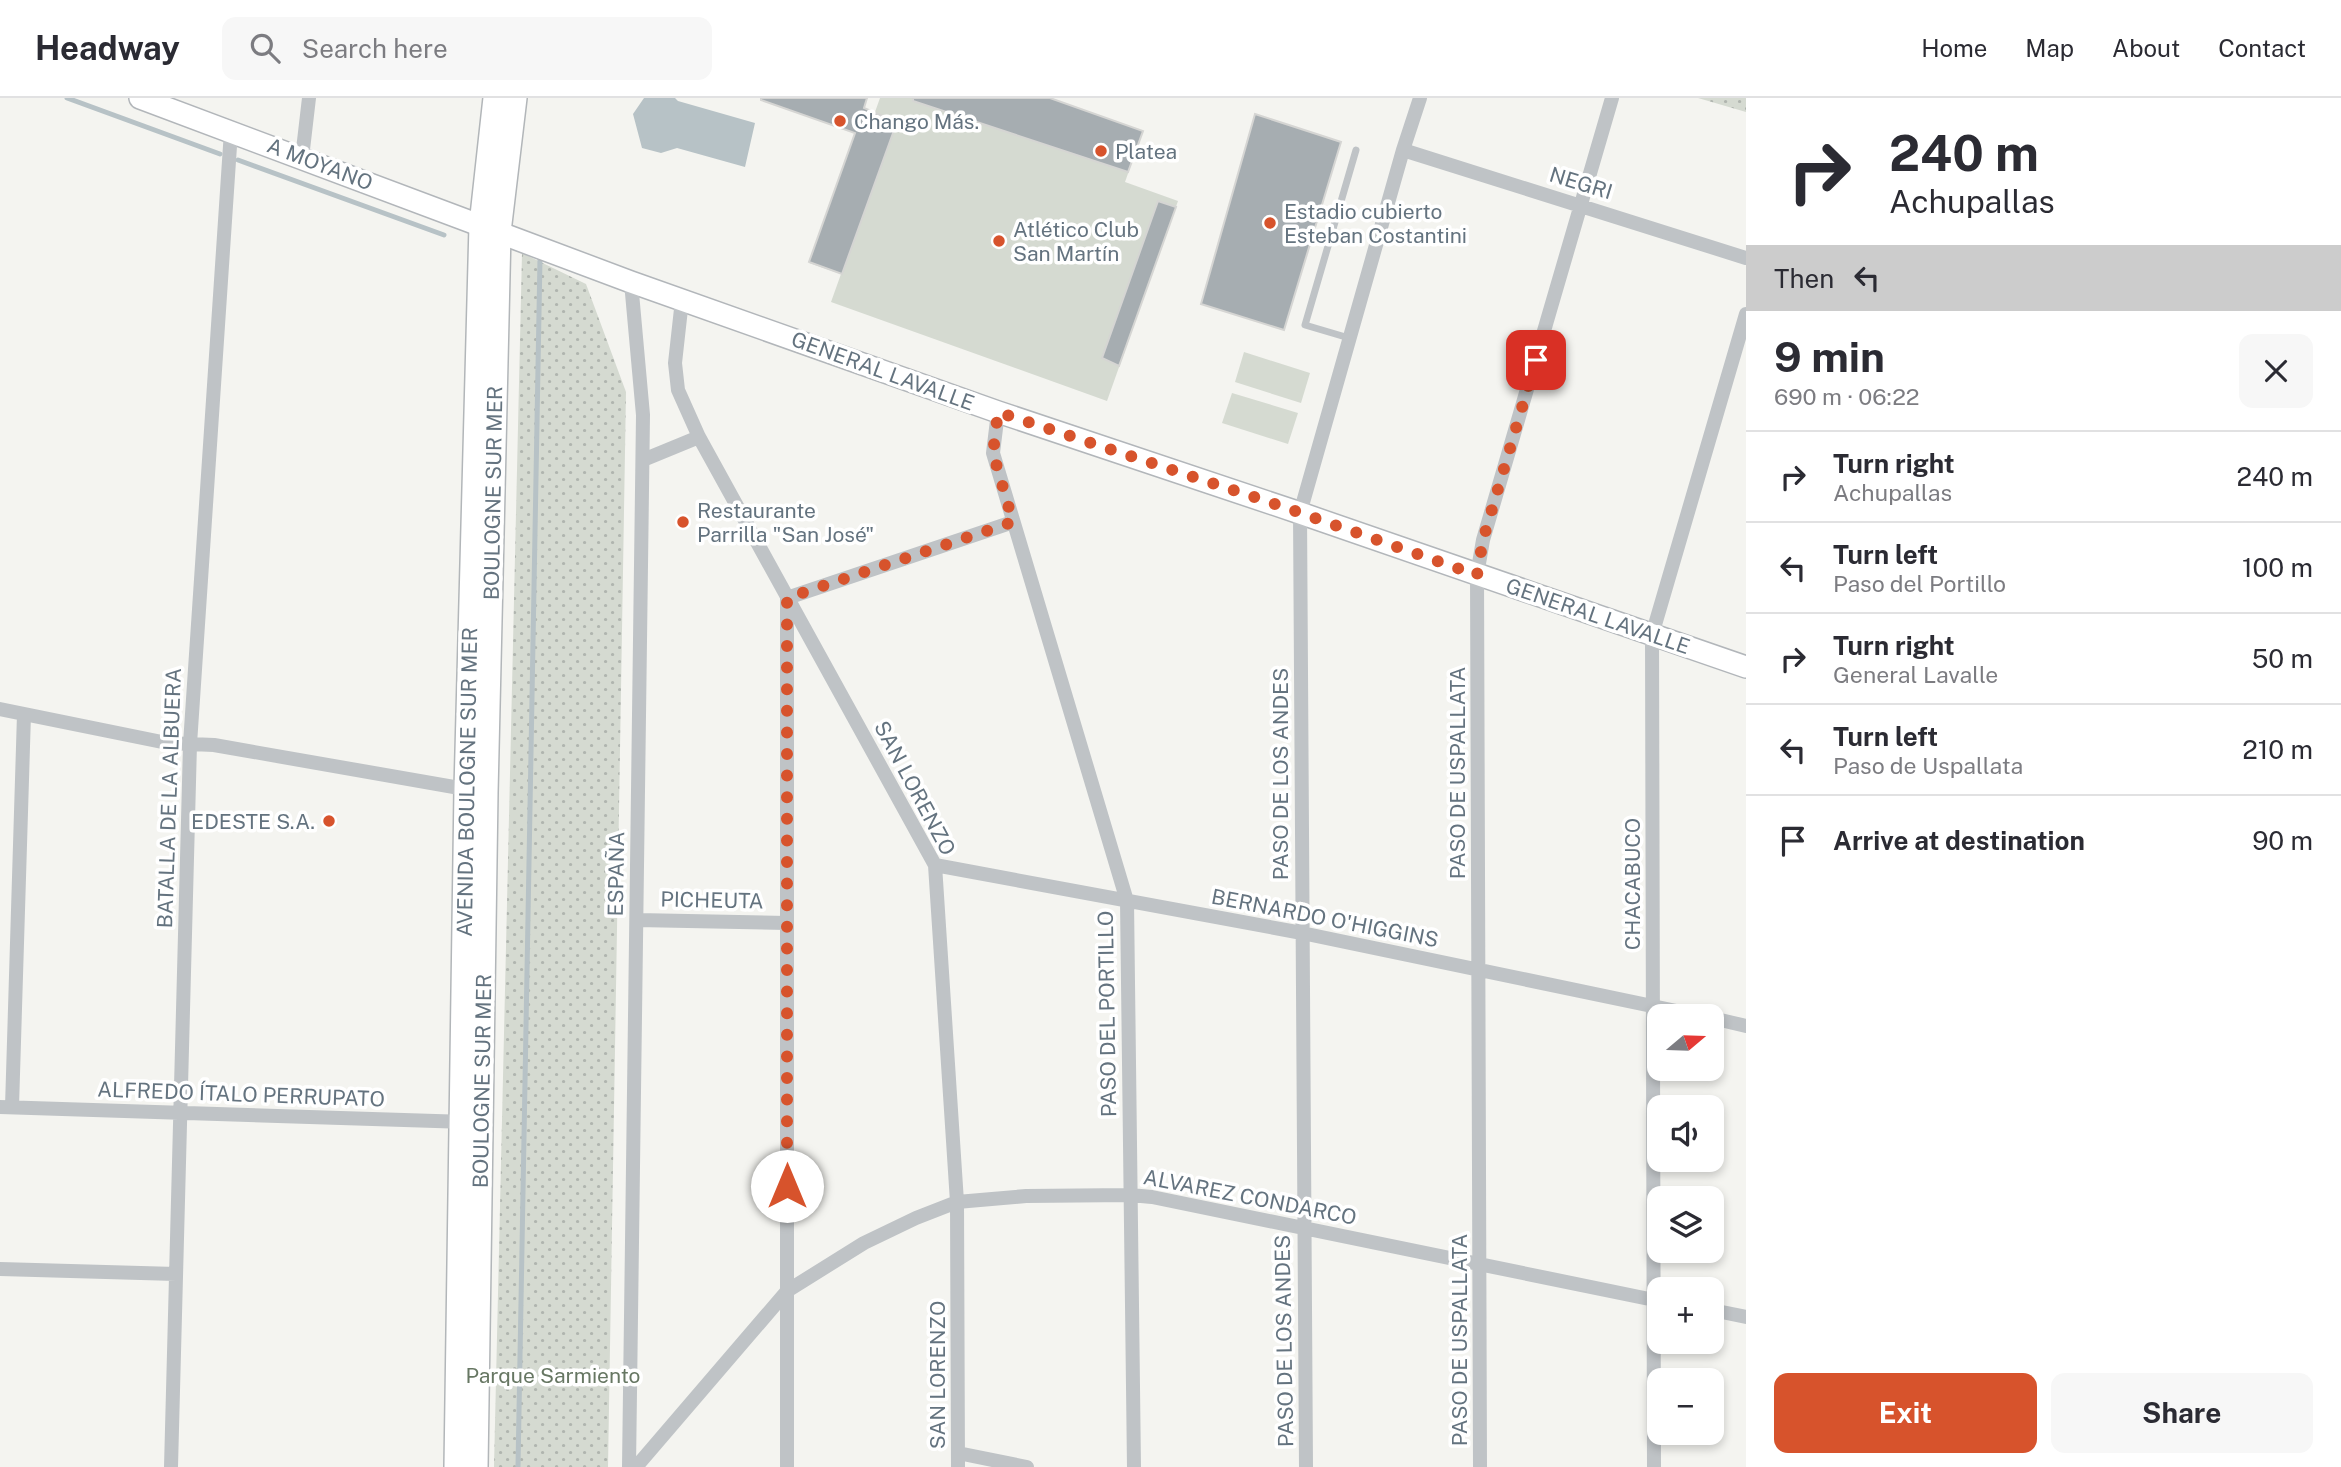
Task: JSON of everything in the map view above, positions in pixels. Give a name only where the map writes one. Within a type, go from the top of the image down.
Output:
[{"type":"main road","name":"A MOYANO","points":[[140,98],[490,229]]},
{"type":"main road","points":[[490,229],[495,98]]},
{"type":"main road","points":[[490,229],[514,98]]},
{"type":"main road","name":"GENERAL LAVALLE","points":[[490,229],[998,412],[1746,667]]},
{"type":"main road","name":"BOULOGNE SUR MER","points":[[476,791],[490,229]]},
{"type":"main road","name":"AVENIDA BOULOGNE SUR MER","points":[[456,1467],[471,1123],[476,791]]},
{"type":"main road","name":"BOULOGNE SUR MER","points":[[471,1123],[476,1467]]},
{"type":"street","points":[[302,158],[309,98]]},
{"type":"street","name":"PASO DE LOS ANDES","points":[[1306,1467],[1300,513],[1420,98]]},
{"type":"street","name":"PASO DE USPALLATA","points":[[1480,1467],[1477,575],[1483,540],[1612,98]]},
{"type":"street","name":"BATALLA DE LA ALBUERA","points":[[171,1467],[190,744],[231,131]]},
{"type":"street","name":"NEGRI","points":[[1403,150],[1746,258]]},
{"type":"street","name":"ESPAÑA","points":[[629,1467],[643,460],[642,403],[631,282]]},
{"type":"street","name":"SAN LORENZO","points":[[682,300],[674,363],[678,390],[699,436],[935,865],[957,1202],[958,1460]]},
{"type":"street","name":"CHACABUCO","points":[[1653,1004],[1652,635],[1746,314]]},
{"type":"street","name":"PASO DEL PORTILLO","points":[[998,412],[993,453],[1127,901],[1134,1467]]},
{"type":"street","points":[[643,460],[699,436]]},
{"type":"street","points":[[787,1467],[787,598],[1013,522]]},
{"type":"street","points":[[0,709],[167,743],[214,745],[476,791]]},
{"type":"street","points":[[6,1107],[24,714]]},
{"type":"street","name":"BERNARDO O'HIGGINS","points":[[935,865],[1302,933],[1648,1004]]},
{"type":"street","name":"PICHEUTA","points":[[637,920],[787,923]]},
{"type":"street","points":[[1724,1021],[1746,1026]]},
{"type":"street","name":"CHACABUCO","points":[[1654,1082],[1656,1277]]},
{"type":"street","name":"ALFREDO ÍTALO PERRUPATO","points":[[6,1107],[471,1123]]},
{"type":"street","name":"ALVAREZ CONDARCO","points":[[636,1467],[787,1291],[864,1243],[957,1202],[1026,1196],[1130,1195],[1174,1200],[1647,1298]]},
{"type":"street","points":[[0,1269],[176,1274]]},
{"type":"street","points":[[1724,1312],[1746,1317]]},
{"type":"street","name":"CHACABUCO","points":[[1654,1467],[1655,1354]]},
{"type":"street","points":[[958,1460],[1027,1467]]},
{"type":"lane","points":[[1349,338],[1305,325],[1356,150]]},
{"type":"green space","name":"Atlético Club San Martín","points":[[880,98],[1050,98],[1143,131],[1125,182],[1178,201],[1107,401],[831,302],[841,274],[809,263],[864,108],[875,112]]},
{"type":"green space","points":[[1698,98],[1746,98],[1746,112]]},
{"type":"green space","name":"Parque Sarmiento","points":[[522,253],[586,284],[626,392],[608,1467],[494,1467]]},
{"type":"green space","points":[[1244,352],[1310,373],[1301,403],[1235,382]]},
{"type":"green space","points":[[1232,393],[1298,413],[1288,444],[1222,423]]},
{"type":"shaded area","points":[[644,98],[675,98],[755,123],[745,167],[677,148],[661,153],[642,148],[633,114]]},
{"type":"building","points":[[761,98],[867,98],[864,108],[897,122],[842,274],[809,262],[855,133]]},
{"type":"building","name":"Platea","points":[[913,98],[1050,98],[1143,131],[1128,172],[913,101]]},
{"type":"building","name":"Estadio cubierto Esteban Costantini","points":[[1255,114],[1341,142],[1284,330],[1201,304]]},
{"type":"building","points":[[1158,201],[1176,207],[1119,366],[1102,358]]},
{"type":"waterway","points":[[67,98],[220,154]]},
{"type":"waterway","points":[[238,160],[444,235]]},
{"type":"waterway","points":[[518,1467],[540,258]]},
{"type":"place","name":"Chango Más.","points":[[840,121]]},
{"type":"place","name":"Platea","points":[[1101,151]]},
{"type":"place","name":"Estadio cubierto Esteban Costantini","points":[[1270,223]]},
{"type":"place","name":"Atlético Club San Martín","points":[[999,241]]},
{"type":"place","name":"Restaurante Parrilla \"San José\"","points":[[683,522]]},
{"type":"place","name":"EDESTE S.A.","points":[[329,821]]},
{"type":"route","points":[[787,1186],[787,598],[1013,522],[993,453],[998,412],[1275,504],[1477,575],[1483,540],[1536,360]]}]
